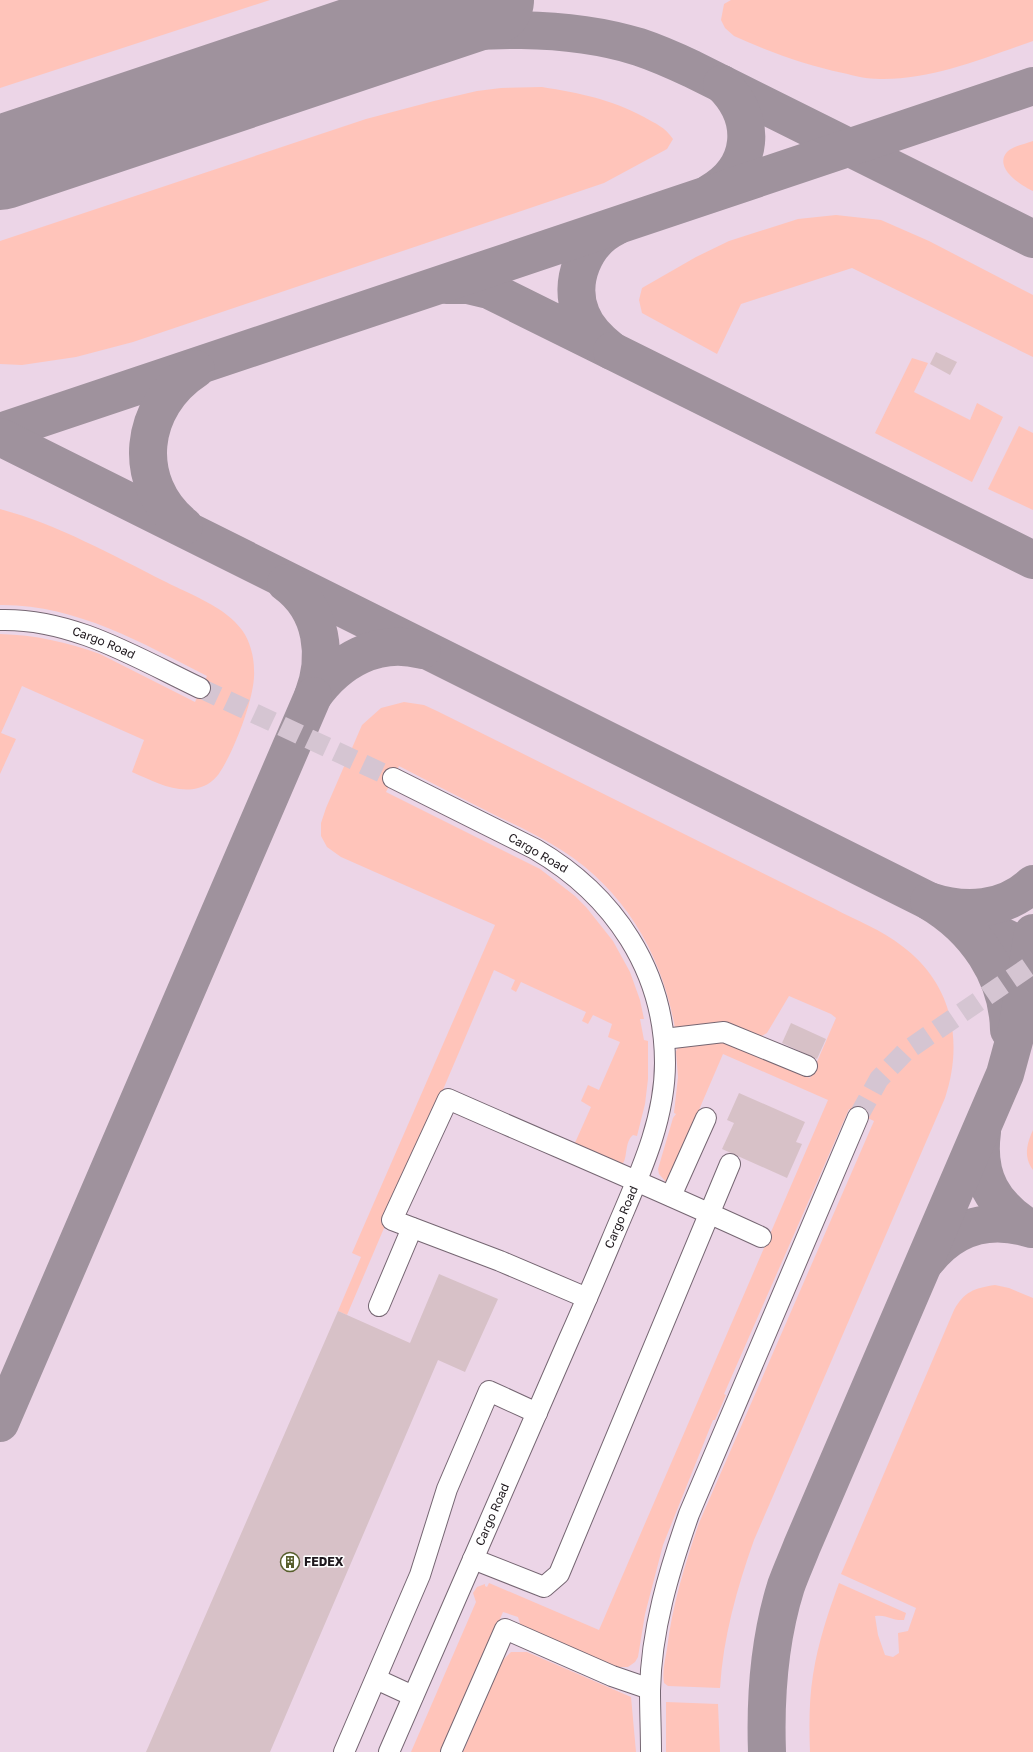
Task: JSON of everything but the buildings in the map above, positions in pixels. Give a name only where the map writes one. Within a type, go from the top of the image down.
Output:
[{"type":"street","name":"Cargo Road","points":[[0,620],[22,619],[41,622],[83,633],[102,640],[200,688]]},
{"type":"street","name":"Cargo Road","points":[[389,1752],[637,1180],[654,1132],[663,1093],[665,1063],[661,1019],[643,963],[614,915],[598,896],[557,861],[536,849],[393,778]]},
{"type":"street","points":[[664,1039],[724,1032],[807,1066]]},
{"type":"street","points":[[587,1298],[500,1261],[392,1220],[448,1099],[637,1180],[761,1237]]},
{"type":"street","points":[[651,1752],[650,1689],[655,1639],[665,1587],[689,1514],[858,1116]]},
{"type":"street","points":[[671,1196],[706,1118]]},
{"type":"street","points":[[473,1558],[544,1587],[559,1574],[730,1164]]},
{"type":"street","points":[[379,1306],[412,1228]]},
{"type":"street","points":[[344,1752],[420,1575],[447,1489],[488,1391],[536,1413]]},
{"type":"street","points":[[451,1752],[505,1629],[612,1676],[650,1689]]},
{"type":"street","points":[[376,1679],[413,1696]]},
{"type":"shaded area","points":[[0,0],[1033,0],[1033,1752],[0,1752]]},
{"type":"shaded area","points":[[0,0],[270,0],[0,88]]},
{"type":"shaded area","points":[[731,0],[1033,0],[1033,41],[977,61],[938,72],[899,78],[866,78],[801,62],[774,53],[734,36],[725,28],[721,20],[724,4]]},
{"type":"shaded area","points":[[542,87],[582,94],[607,101],[644,117],[660,126],[667,131],[673,139],[667,149],[604,183],[133,342],[76,357],[22,365],[0,364],[0,241],[366,119],[477,91],[501,88]]},
{"type":"shaded area","points":[[1033,141],[1033,191],[1016,181],[1011,176],[1006,170],[1004,158],[1010,150]]},
{"type":"shaded area","points":[[836,215],[881,220],[929,241],[1033,295],[1033,357],[852,268],[741,304],[717,354],[642,313],[639,300],[642,288],[696,257],[729,241],[798,219]]},
{"type":"shaded area","points":[[912,358],[928,363],[914,392],[970,420],[977,403],[1003,417],[972,482],[875,433]]},
{"type":"shaded area","points":[[1019,426],[1033,433],[1033,510],[988,489]]},
{"type":"shaded area","points":[[0,509],[43,523],[64,532],[207,602],[226,614],[242,630],[251,649],[253,660],[254,681],[252,694],[232,751],[216,778],[205,786],[181,789],[156,783],[132,772],[144,740],[22,686],[1,733],[16,739],[0,774],[0,634],[51,640],[100,654],[195,702],[207,676],[133,639],[81,618],[28,606],[0,605]]},
{"type":"shaded area","points":[[404,702],[424,705],[437,711],[886,935],[902,946],[919,961],[932,977],[943,995],[949,1014],[953,1035],[951,1077],[945,1098],[754,1540],[732,1613],[724,1650],[720,1688],[668,1686],[664,1683],[664,1666],[676,1601],[699,1523],[874,1121],[849,1109],[724,1394],[726,1395],[715,1420],[713,1420],[663,1545],[645,1614],[638,1657],[635,1662],[628,1667],[617,1667],[522,1630],[518,1617],[503,1612],[442,1752],[411,1752],[476,1602],[473,1593],[477,1587],[485,1584],[487,1587],[489,1583],[599,1630],[828,1100],[723,1054],[668,1182],[666,1182],[659,1174],[658,1169],[673,1118],[676,1114],[674,1113],[678,1077],[676,1052],[678,1046],[722,1041],[810,1078],[836,1018],[831,1014],[789,996],[767,1033],[760,1037],[675,1028],[661,975],[638,928],[623,906],[585,867],[563,851],[527,831],[399,766],[386,792],[540,869],[575,896],[586,907],[613,941],[630,972],[640,1000],[644,1019],[640,1019],[644,1040],[648,1041],[648,1079],[645,1104],[637,1136],[633,1135],[630,1138],[625,1159],[622,1164],[574,1145],[591,1107],[581,1101],[588,1085],[599,1090],[620,1042],[608,1037],[612,1024],[593,1015],[588,1024],[582,1021],[586,1012],[521,982],[516,992],[511,989],[515,980],[494,970],[347,1315],[338,1311],[361,1257],[352,1253],[495,925],[341,857],[327,847],[321,836],[321,823],[326,808],[362,725],[381,708]]},
{"type":"shaded area","points":[[1033,1130],[1033,1170],[1028,1160],[1027,1150]]},
{"type":"shaded area","points":[[995,1285],[1009,1288],[1033,1298],[1033,1752],[810,1752],[809,1733],[813,1675],[824,1628],[839,1583],[906,1613],[904,1620],[875,1616],[878,1635],[885,1655],[893,1657],[899,1653],[898,1633],[908,1631],[916,1608],[841,1574],[954,1310],[962,1299],[970,1292],[975,1289]]},
{"type":"shaded area","points":[[511,1652],[527,1652],[631,1697],[636,1752],[463,1752],[502,1661]]},
{"type":"shaded area","points":[[666,1702],[718,1704],[720,1752],[666,1752]]},
{"type":"taxiway","points":[[239,83],[320,60],[382,45],[431,36],[521,30],[552,31],[611,40],[646,49],[692,69],[1033,239]]},
{"type":"taxiway","points":[[710,193],[725,183],[736,170],[743,157],[746,142],[746,127],[742,112],[734,98],[722,84]]},
{"type":"taxiway","points":[[0,432],[1033,86]]},
{"type":"taxiway","points":[[446,285],[468,285],[489,290],[612,351],[598,339],[584,320],[577,302],[576,289],[578,276],[587,253],[595,242],[615,227]]},
{"type":"taxiway","points":[[612,351],[1033,560]]},
{"type":"taxiway","points":[[184,526],[167,508],[155,488],[149,467],[148,445],[153,423],[162,403],[177,385],[196,369]]},
{"type":"taxiway","points":[[0,437],[929,901],[1033,951]]},
{"type":"taxiway","points":[[286,583],[298,594],[308,607],[315,620],[319,635],[321,650],[320,666],[318,681],[313,696],[334,672],[360,655],[374,650],[390,647],[405,647],[422,650]]},
{"type":"taxiway","points":[[0,1423],[313,696]]},
{"type":"taxiway","points":[[1009,1030],[1003,990],[986,955],[961,925],[946,912],[929,901],[956,907],[984,907],[1010,900],[1033,884]]},
{"type":"taxiway","points":[[767,1752],[769,1668],[780,1606],[786,1586],[1005,1074],[1017,1030],[1033,933]]},
{"type":"taxiway","points":[[926,1261],[948,1239],[973,1227],[987,1224],[1001,1224],[1016,1225],[1031,1229],[1006,1210],[990,1189],[982,1163],[982,1132]]},
{"type":"runway","points":[[0,163],[487,0]]},
{"type":"tunnel","points":[[200,688],[393,778]]},
{"type":"tunnel","points":[[858,1117],[879,1079],[906,1051],[1033,964]]},
{"type":"place","name":"FEDEX","points":[[290,1562]]}]
